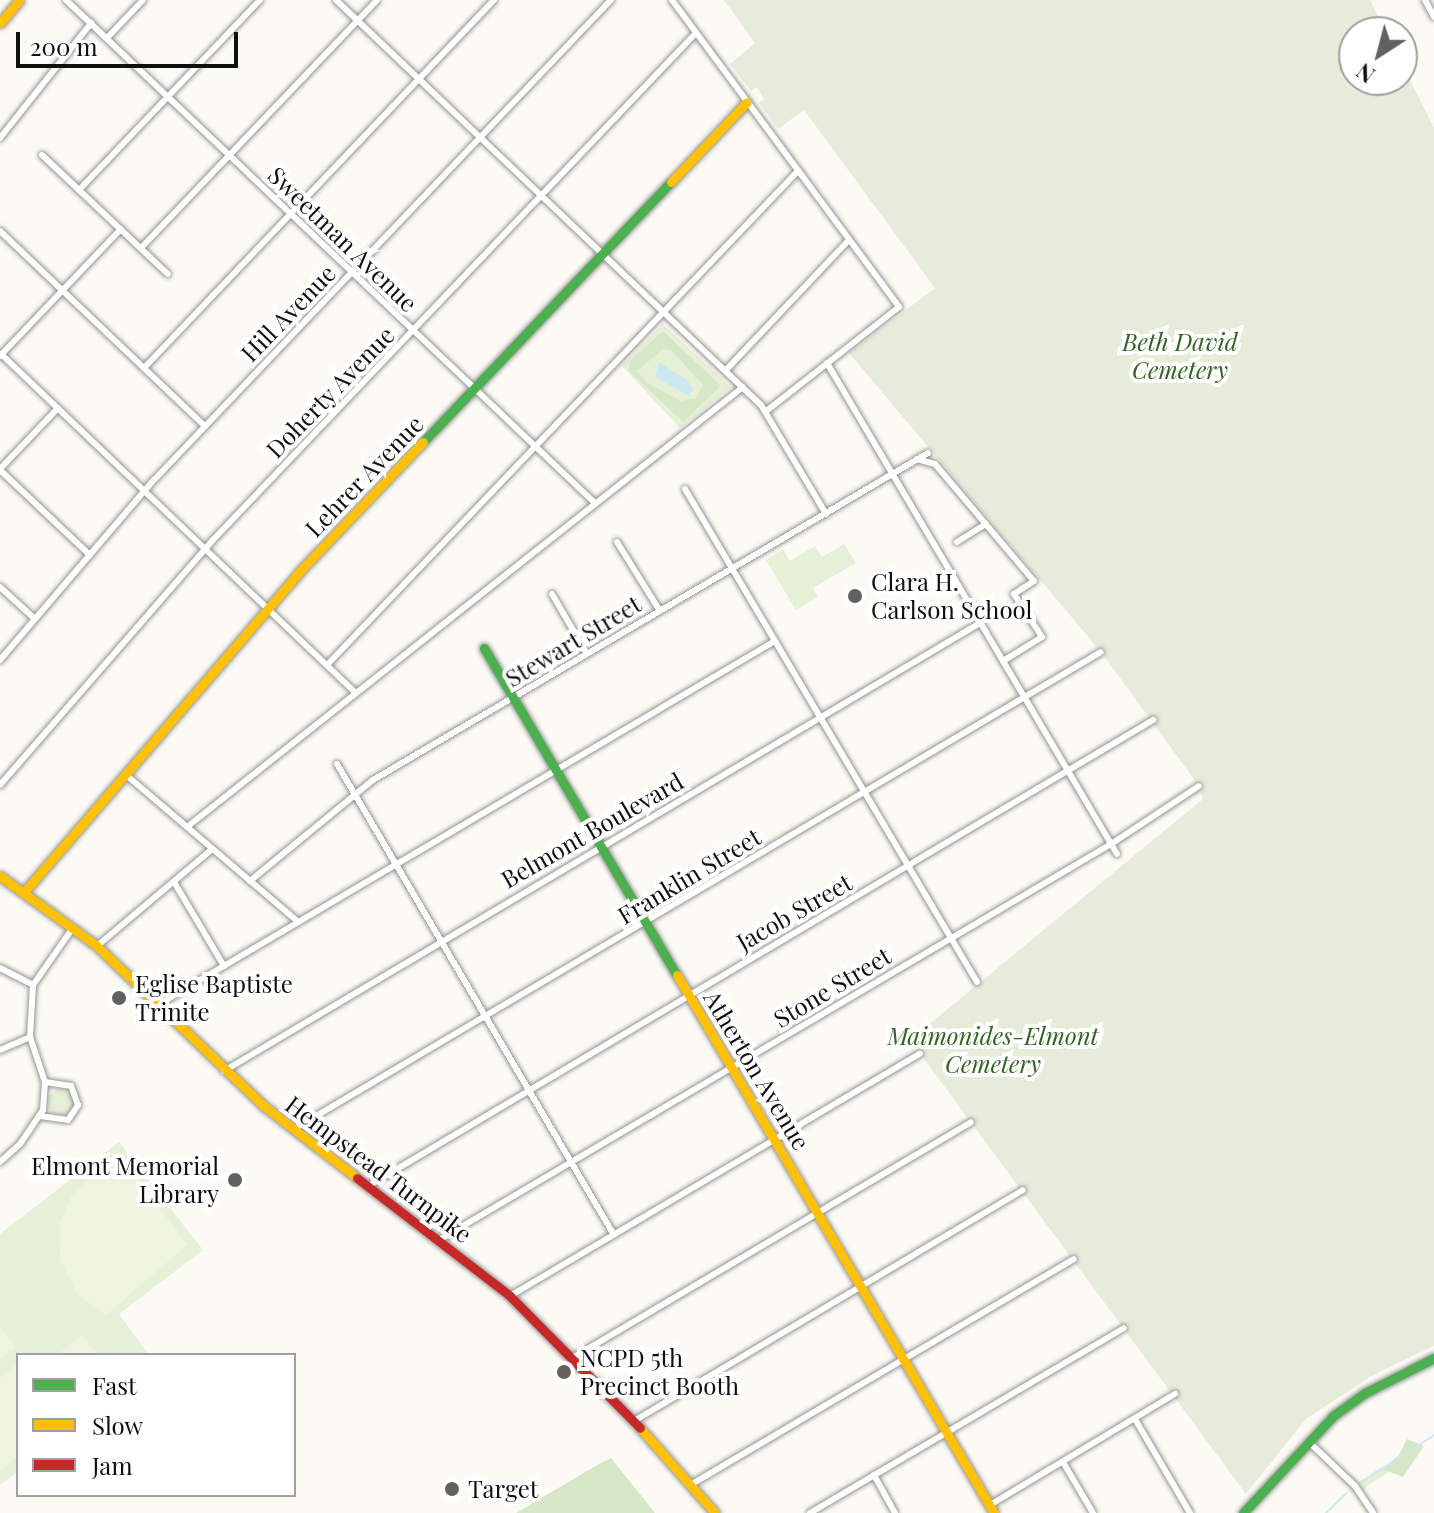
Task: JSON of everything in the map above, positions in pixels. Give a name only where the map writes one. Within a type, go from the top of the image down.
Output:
[{"type":"street","name":"Sweetman Avenue","points":[[66,0],[595,503]]},
{"type":"street","points":[[107,38],[143,0]]},
{"type":"street","points":[[79,190],[260,0]]},
{"type":"street","points":[[336,0],[743,387],[765,412],[826,514]]},
{"type":"street","points":[[141,248],[377,0]]},
{"type":"street","points":[[144,368],[494,0]]},
{"type":"street","name":"Hill Avenue","points":[[0,660],[205,426],[611,0]]},
{"type":"street","points":[[672,0],[899,307],[765,412]]},
{"type":"street","points":[[1425,0],[1434,17]]},
{"type":"street","points":[[0,23],[13,2]]},
{"type":"street","points":[[0,138],[91,23]]},
{"type":"street","name":"Doherty Avenue","points":[[0,785],[206,549],[696,33]]},
{"type":"street","name":"Lehrer Avenue","points":[[25,891],[267,608],[747,102]]},
{"type":"street","points":[[42,155],[168,274]]},
{"type":"street","points":[[327,665],[798,171]]},
{"type":"street","points":[[121,229],[1,352],[355,692]]},
{"type":"street","points":[[0,231],[205,426]]},
{"type":"street","points":[[726,370],[849,240]]},
{"type":"street","points":[[827,363],[1117,854]]},
{"type":"street","points":[[187,827],[743,387]]},
{"type":"street","points":[[58,408],[0,470],[90,555]]},
{"type":"street","name":"Stewart Street","points":[[250,881],[355,795],[514,697],[928,453]]},
{"type":"street","points":[[917,459],[935,464],[1034,581],[1014,594],[1042,637],[1003,661]]},
{"type":"street","points":[[685,489],[977,982]]},
{"type":"street","points":[[957,542],[986,524]]},
{"type":"street","points":[[617,542],[660,611]]},
{"type":"street","points":[[0,587],[35,619]]},
{"type":"street","points":[[552,594],[587,654]]},
{"type":"street","name":"Belmont Boulevard","points":[[224,1071],[980,623]]},
{"type":"street","points":[[156,1006],[775,641]]},
{"type":"street","name":"Atherton Avenue","points":[[484,648],[992,1509]]},
{"type":"street","name":"Franklin Street","points":[[294,1129],[1101,652]]},
{"type":"street","name":"Jacob Street","points":[[370,1185],[1153,720]]},
{"type":"street","points":[[337,764],[614,1235]]},
{"type":"street","points":[[125,774],[298,922]]},
{"type":"street","name":"Stone Street","points":[[439,1240],[1111,844],[1199,786]]},
{"type":"street","points":[[97,946],[212,849]]},
{"type":"street","name":"Hempstead Turnpike","points":[[0,876],[25,891],[97,946],[224,1071],[294,1129],[510,1296],[574,1357],[715,1513]]},
{"type":"street","points":[[174,882],[224,966]]},
{"type":"street","points":[[0,1162],[40,1116],[45,1082],[30,1037],[33,985],[74,927]]},
{"type":"street","points":[[0,968],[33,985]]},
{"type":"street","points":[[0,1050],[30,1037]]},
{"type":"street","points":[[510,1296],[920,1054]]},
{"type":"street","points":[[40,1116],[68,1120],[78,1105],[71,1086],[45,1082]]},
{"type":"street","points":[[574,1357],[971,1122]]},
{"type":"street","points":[[634,1421],[1023,1190]]},
{"type":"street","points":[[692,1484],[1074,1259]]},
{"type":"street","points":[[810,1513],[1124,1328]]},
{"type":"street","points":[[1243,1513],[1307,1440],[1365,1393],[1434,1358]]},
{"type":"street","points":[[992,1509],[1175,1394]]},
{"type":"street","points":[[1135,1419],[1190,1513]]},
{"type":"street","points":[[1307,1440],[1355,1486],[1373,1513]]},
{"type":"street","points":[[1063,1462],[1093,1513]]},
{"type":"street","points":[[874,1475],[895,1513]]},
{"type":"green space","name":"Beth David Cemetery","points":[[724,0],[1370,0],[1378,16],[1338,16],[1338,96],[1418,96],[1434,128],[1434,1346],[1373,1375],[1306,1419],[1246,1494],[910,1040],[1203,799],[1199,786],[1101,652],[849,353],[935,288],[804,110],[778,129],[759,103],[764,99],[757,87],[751,91],[730,64],[755,43]]},
{"type":"green space","points":[[663,324],[731,387],[680,428],[622,366]]},
{"type":"green space","points":[[663,331],[721,386],[683,422],[628,370],[631,360]],"holes":[[[663,349],[671,350],[703,385],[696,398],[681,401],[647,383],[637,371]]]},
{"type":"green space","points":[[844,544],[856,563],[813,588],[818,597],[796,610],[766,560],[783,549],[790,561],[815,546],[822,557]]},
{"type":"green space","points":[[61,1089],[70,1093],[74,1102],[70,1111],[61,1115],[52,1111],[48,1102],[52,1093]]},
{"type":"green space","points":[[119,1142],[203,1250],[119,1314],[148,1353],[16,1353],[16,1473],[0,1485],[0,1234]]},
{"type":"green space","points":[[126,1163],[187,1245],[106,1315],[77,1294],[60,1260],[59,1224],[71,1197],[95,1174]]},
{"type":"green space","points":[[0,1328],[16,1347],[0,1360]]},
{"type":"green space","points":[[82,1335],[96,1353],[60,1353]]},
{"type":"green space","points":[[16,1365],[16,1458],[0,1471],[0,1378]]},
{"type":"green space","points":[[1407,1439],[1424,1446],[1403,1477],[1382,1469],[1399,1455]]},
{"type":"green space","points":[[611,1458],[655,1513],[516,1513],[599,1464]]},
{"type":"green space","points":[[1386,1464],[1383,1469],[1389,1472],[1363,1489],[1357,1483]]},
{"type":"water","points":[[659,362],[687,380],[693,389],[689,396],[655,377]]},
{"type":"waterway","points":[[1362,1482],[1434,1435]]},
{"type":"waterway","points":[[1326,1513],[1346,1494]]},
{"type":"traffic: fast","points":[[423,442],[671,182]]},
{"type":"traffic: fast","points":[[484,648],[677,975]]},
{"type":"traffic: fast","points":[[1243,1513],[1333,1416],[1365,1393],[1434,1358]]},
{"type":"traffic: slow","points":[[0,23],[19,0]]},
{"type":"traffic: slow","points":[[671,182],[747,102]]},
{"type":"traffic: slow","points":[[25,891],[300,571],[423,442]]},
{"type":"traffic: slow","points":[[0,876],[97,946],[264,1106],[357,1178]]},
{"type":"traffic: slow","points":[[677,975],[994,1513]]},
{"type":"traffic: slow","points":[[640,1428],[715,1513]]},
{"type":"traffic: jam","points":[[357,1178],[510,1296],[640,1428]]},
{"type":"place","name":"Clara H. Carlson School","points":[[855,596]]},
{"type":"place","name":"Eglise Baptiste Trinite","points":[[119,998]]},
{"type":"place","name":"Elmont Memorial Library","points":[[235,1180]]},
{"type":"place","name":"NCPD 5th Precinct Booth","points":[[564,1372]]},
{"type":"place","name":"Target","points":[[452,1489]]},
{"type":"park label","name":"Maimonides-Elmont Cemetery","points":[[993,1050]]}]
